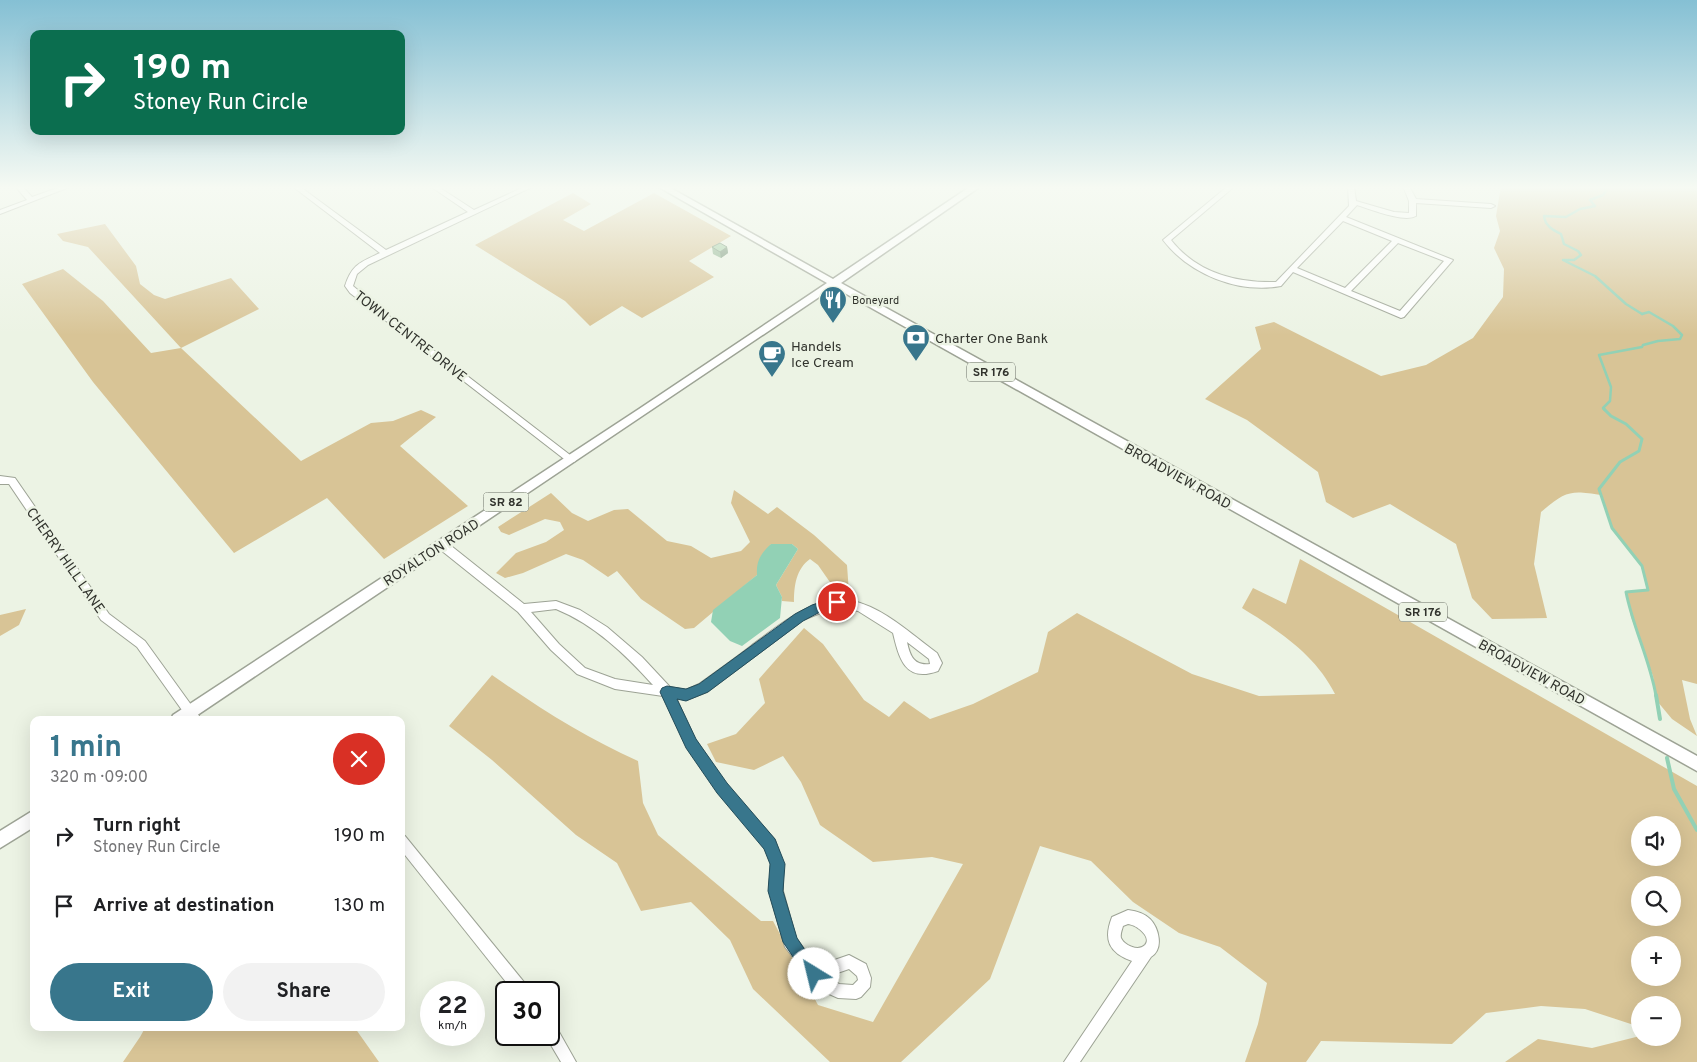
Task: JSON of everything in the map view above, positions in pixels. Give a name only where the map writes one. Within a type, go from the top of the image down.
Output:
[{"type":"main road","name":"BROADVIEW ROAD","points":[[749,236],[1697,764]]},
{"type":"main road","name":"SR 82","points":[[833,283],[903,236]]},
{"type":"main road","name":"ROYALTON ROAD","points":[[193,716],[441,544],[571,460],[833,283]]},
{"type":"main road","points":[[0,840],[30,821]]},
{"type":"street","points":[[362,236],[385,253]]},
{"type":"street","name":"TOWN CENTRE DRIVE","points":[[422,236],[365,263],[354,272],[350,281],[352,289],[571,460]]},
{"type":"street","points":[[1172,236],[1167,240],[1181,258],[1210,274],[1243,283],[1264,286],[1278,284],[1325,236]]},
{"type":"street","points":[[1292,269],[1401,315],[1450,260],[1386,236]]},
{"type":"street","points":[[1346,292],[1397,240]]},
{"type":"street","name":"CHERRY HILL LANE","points":[[0,480],[12,481],[105,616],[141,644],[193,716]]},
{"type":"street","points":[[441,544],[522,609],[555,647],[581,671],[615,684],[686,695],[703,688],[799,618],[816,608],[837,602],[861,606],[898,630]]},
{"type":"street","points":[[522,609],[556,605],[576,613],[603,630],[638,660],[667,692],[691,743],[722,788],[770,844],[777,864],[776,891],[790,942],[814,974]]},
{"type":"street","points":[[405,845],[514,981]]},
{"type":"street","points":[[1071,1062],[1145,954]]},
{"type":"street","points":[[560,1046],[569,1062]]},
{"type":"shaded area","points":[[58,236],[114,236],[136,266],[140,284],[154,295],[165,299],[231,278],[259,309],[181,348],[88,247],[63,241]]},
{"type":"shaded area","points":[[493,236],[731,236],[689,261],[714,277],[642,318],[622,306],[590,326],[565,301],[475,245]]},
{"type":"shaded area","points":[[1498,236],[1697,236],[1697,684],[1682,680],[1690,719],[1697,736],[1672,719],[1657,701],[1653,676],[1631,617],[1626,592],[1648,589],[1641,566],[1612,528],[1601,495],[1569,494],[1563,496],[1541,512],[1534,564],[1547,618],[1492,619],[1472,598],[1456,544],[1390,504],[1353,518],[1326,502],[1318,472],[1247,420],[1205,399],[1261,349],[1255,327],[1274,322],[1381,376],[1426,365],[1473,338],[1503,297],[1504,269],[1494,248]]},
{"type":"shaded area","points":[[63,269],[103,301],[151,353],[181,348],[301,461],[371,423],[393,421],[421,410],[436,417],[400,446],[468,506],[384,559],[327,498],[234,553],[93,382],[22,284]]},
{"type":"shaded area","points":[[734,490],[768,514],[777,507],[814,535],[847,565],[849,593],[834,588],[818,565],[810,559],[805,563],[797,578],[794,602],[782,601],[776,585],[798,549],[792,544],[771,544],[757,575],[694,628],[685,629],[641,599],[617,571],[608,577],[583,560],[566,554],[523,573],[505,578],[496,573],[516,553],[546,542],[564,530],[560,522],[545,519],[509,535],[501,532],[498,527],[551,493],[572,513],[588,521],[614,510],[628,509],[667,541],[691,546],[711,558],[741,551],[750,542],[731,503]]},
{"type":"shaded area","points":[[771,544],[792,544],[798,549],[776,585],[782,597],[780,618],[742,646],[730,641],[711,622],[713,610],[757,575],[757,566],[760,558]]},
{"type":"shaded area","points":[[1300,559],[1697,786],[1697,1062],[1505,1062],[1538,1039],[1592,1048],[1631,1038],[1631,1046],[1681,1046],[1681,996],[1631,996],[1631,1024],[1585,1009],[1541,1006],[1486,1013],[1452,1044],[1321,1041],[1306,1062],[1245,1062],[1258,1024],[1267,983],[1220,947],[1179,933],[1133,902],[1091,861],[1040,846],[990,979],[901,1062],[830,1062],[753,989],[730,940],[691,902],[641,911],[617,863],[576,835],[492,760],[449,726],[492,675],[563,722],[638,761],[643,803],[658,835],[761,921],[773,921],[818,1005],[873,1022],[963,864],[932,857],[873,862],[820,825],[801,782],[783,756],[754,770],[716,762],[707,744],[736,734],[765,703],[759,679],[804,628],[823,644],[864,700],[889,717],[904,701],[930,719],[973,704],[1038,672],[1048,632],[1077,613],[1192,674],[1259,696],[1335,694],[1318,667],[1307,655],[1269,625],[1242,608],[1253,588],[1286,604]]},
{"type":"shaded area","points":[[26,609],[19,625],[0,636],[0,615]]},
{"type":"shaded area","points":[[143,1031],[357,1031],[379,1062],[123,1062]]},
{"type":"building","points":[[720,243],[727,247],[720,252],[712,247]]},
{"type":"waterway","points":[[1561,236],[1564,244],[1578,251],[1581,255],[1574,260],[1563,260],[1595,276],[1626,304],[1642,314],[1649,312],[1673,326],[1682,335],[1680,339],[1658,341],[1643,345],[1642,347],[1599,355],[1611,387],[1610,401],[1603,408],[1611,416],[1626,424],[1642,439],[1639,451],[1620,462],[1599,489],[1612,528],[1642,566],[1648,590],[1626,592],[1656,696]]},
{"type":"waterway","points":[[1656,695],[1660,719]]},
{"type":"waterway","points":[[1667,758],[1674,789],[1697,830]]},
{"type":"place","name":"Boneyard","points":[[833,324]]},
{"type":"place","name":"Charter One Bank","points":[[916,362]]},
{"type":"place","name":"Handels Ice Cream","points":[[772,378]]},
{"type":"route","points":[[814,974],[790,942],[776,891],[777,864],[770,844],[722,788],[691,743],[667,692],[686,695],[703,688],[799,618],[816,608],[837,602]]}]
